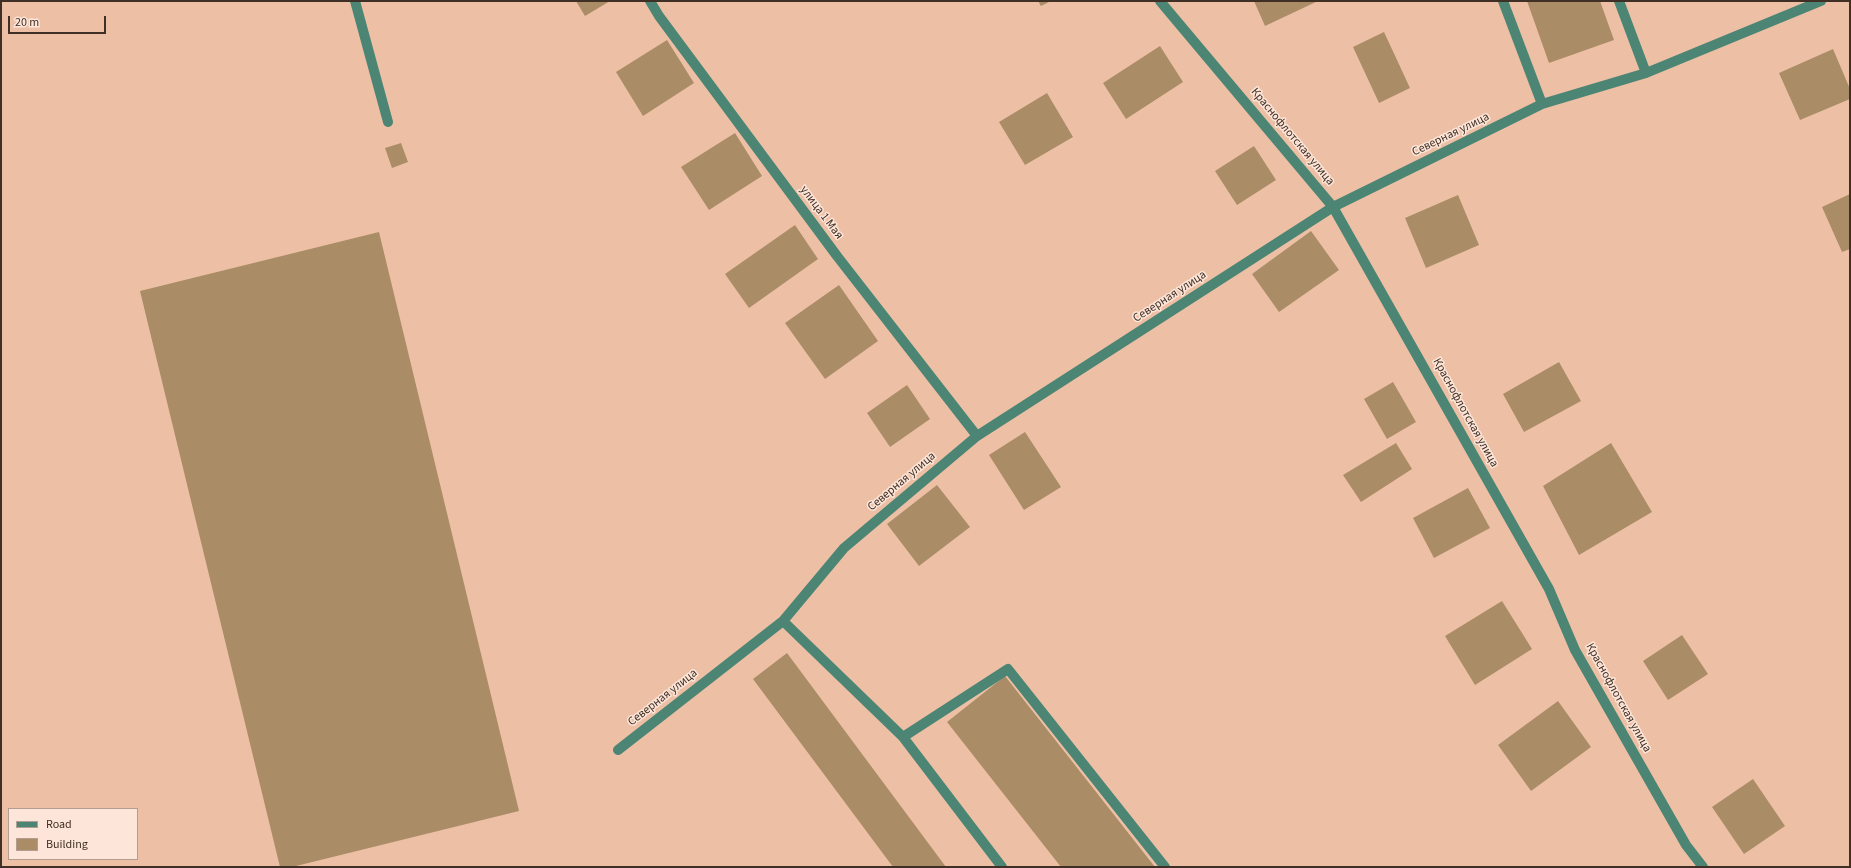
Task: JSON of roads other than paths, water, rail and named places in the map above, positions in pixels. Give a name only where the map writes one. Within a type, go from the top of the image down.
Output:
[{"type":"street","points":[[355,1],[388,122]]},
{"type":"street","name":"улица 1 Мая","points":[[650,1],[663,22],[837,256],[976,436]]},
{"type":"street","name":"Краснофлотская улица","points":[[1160,1],[1334,207],[1549,589],[1575,650],[1686,845],[1703,867]]},
{"type":"street","points":[[1503,1],[1542,104]]},
{"type":"street","points":[[1619,1],[1646,73]]},
{"type":"street","name":"Северная улица","points":[[618,750],[783,621],[844,548],[976,436],[1334,207],[1542,104],[1646,73],[1821,1]]},
{"type":"street","points":[[783,621],[903,737],[1002,867]]},
{"type":"street","points":[[903,737],[1008,669],[1165,867]]}]
